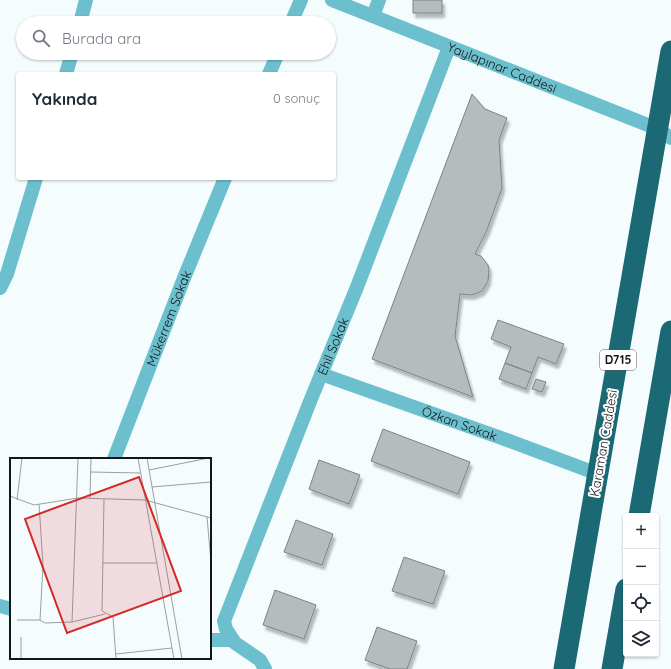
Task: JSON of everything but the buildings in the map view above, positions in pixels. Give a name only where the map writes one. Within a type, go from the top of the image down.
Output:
[{"type":"highway","name":"Karaman Caddesi","points":[[564,669],[598,474],[664,133],[671,51]]},
{"type":"highway","points":[[640,513],[671,331]]},
{"type":"highway","points":[[612,669],[623,605]]},
{"type":"street","points":[[82,16],[86,0]]},
{"type":"street","points":[[294,16],[301,0]]},
{"type":"street","name":"Yaylapınar Caddesi","points":[[332,0],[664,133]]},
{"type":"street","points":[[372,16],[379,0]]},
{"type":"street","name":"Ehil Sokak","points":[[234,642],[226,629],[224,621],[321,374],[357,287],[449,47]]},
{"type":"street","points":[[67,72],[70,60]]},
{"type":"street","points":[[270,72],[275,60]]},
{"type":"street","points":[[0,288],[7,274],[35,180]]},
{"type":"street","name":"Mükerrem Sokak","points":[[114,458],[184,278],[224,180]]},
{"type":"street","name":"Özkan Sokak","points":[[321,374],[598,474]]},
{"type":"street","points":[[0,606],[10,609]]},
{"type":"street","points":[[211,640],[234,642],[260,660],[265,669]]}]
